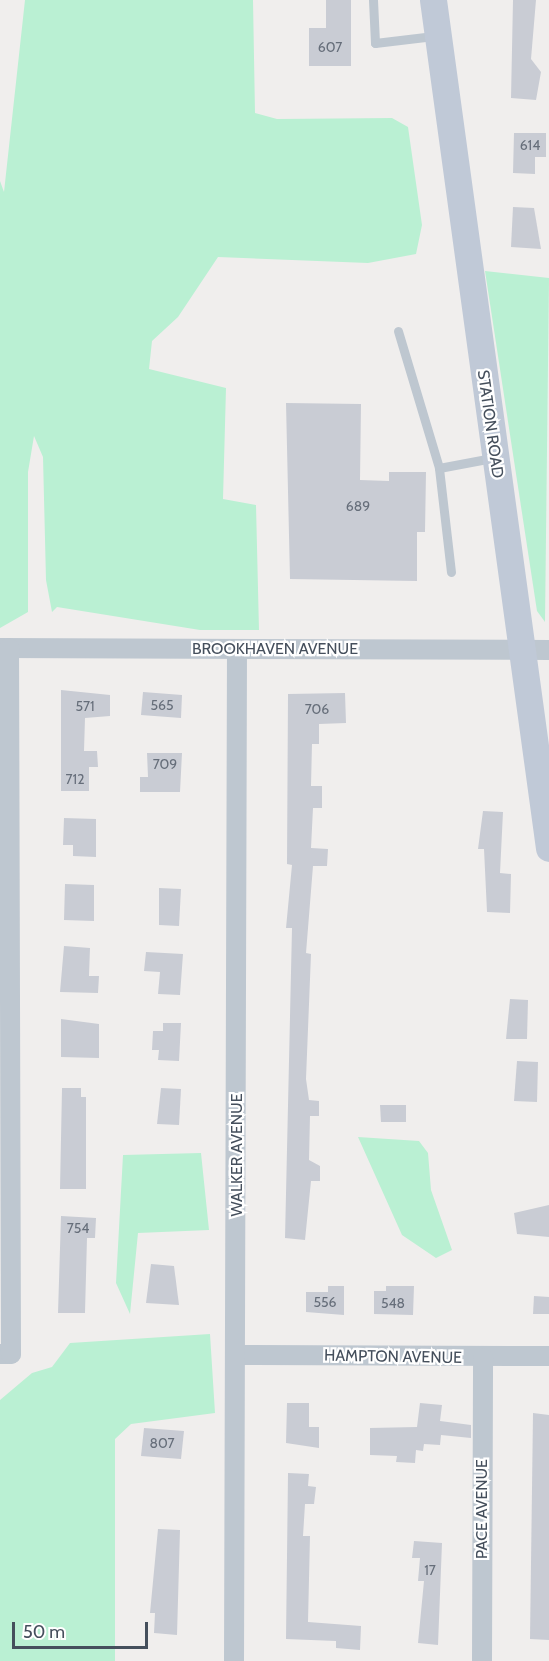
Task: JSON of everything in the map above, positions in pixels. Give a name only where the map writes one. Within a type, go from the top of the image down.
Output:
[{"type":"main road","name":"STATION ROAD","points":[[433,0],[549,848]]},
{"type":"street","name":"BROOKHAVEN AVENUE","points":[[4,648],[549,650]]},
{"type":"street","points":[[4,648],[5,1354]]},
{"type":"street","name":"WALKER AVENUE","points":[[234,1661],[237,1355],[237,649]]},
{"type":"street","name":"HAMPTON AVENUE","points":[[237,1355],[483,1358],[549,1356]]},
{"type":"street","name":"PACE AVENUE","points":[[482,1661],[483,1358]]},
{"type":"lane","points":[[373,0],[375,43],[438,35]]},
{"type":"lane","points":[[398,331],[438,468],[451,572]]},
{"type":"lane","points":[[438,468],[495,458]]},
{"type":"green space","points":[[25,0],[253,0],[255,113],[277,119],[392,118],[408,127],[422,225],[416,254],[368,263],[218,257],[178,317],[152,341],[149,369],[226,388],[223,499],[256,505],[259,630],[200,630],[57,607],[52,612],[46,580],[43,457],[34,436],[28,472],[28,612],[0,628],[0,181],[4,192]]},
{"type":"green space","points":[[485,271],[549,278],[545,622],[537,611]]},
{"type":"green space","points":[[358,1137],[419,1141],[428,1153],[431,1190],[452,1250],[436,1258],[402,1235]]},
{"type":"green space","points":[[201,1153],[209,1230],[138,1233],[130,1314],[116,1283],[123,1155]]},
{"type":"green space","points":[[210,1334],[215,1413],[131,1424],[115,1439],[115,1661],[0,1661],[0,1400],[32,1373],[52,1367],[70,1343]]},
{"type":"building","points":[[326,0],[351,0],[351,66],[309,66],[309,28],[326,28]]},
{"type":"building","points":[[513,0],[536,0],[531,59],[541,72],[536,100],[511,98]]},
{"type":"building","points":[[514,133],[546,133],[546,157],[535,157],[535,174],[513,173]]},
{"type":"building","points":[[513,207],[534,208],[541,249],[511,247]]},
{"type":"building","points":[[286,403],[361,404],[360,480],[389,481],[389,472],[426,472],[425,532],[417,532],[417,581],[290,579]]},
{"type":"building","points":[[61,690],[110,695],[110,716],[85,718],[84,751],[97,751],[98,767],[89,767],[89,791],[61,791]]},
{"type":"building","points":[[143,692],[182,695],[181,718],[141,715]]},
{"type":"building","points":[[345,693],[346,723],[319,724],[319,744],[312,744],[311,786],[322,786],[322,808],[313,808],[311,848],[328,849],[327,866],[313,866],[306,953],[311,954],[306,1079],[309,1100],[319,1101],[319,1116],[310,1116],[309,1160],[320,1166],[320,1181],[311,1181],[305,1240],[285,1238],[292,928],[286,928],[292,865],[287,864],[288,694]]},
{"type":"building","points":[[147,753],[182,753],[180,792],[140,792],[140,777],[148,777]]},
{"type":"building","points":[[483,811],[503,812],[500,873],[511,874],[510,913],[487,912],[484,849],[478,849]]},
{"type":"building","points":[[64,818],[96,819],[96,857],[73,856],[73,845],[63,845]]},
{"type":"building","points":[[65,884],[94,885],[94,921],[64,920]]},
{"type":"building","points":[[159,888],[181,889],[179,926],[159,925]]},
{"type":"building","points":[[64,946],[90,948],[89,976],[99,976],[98,993],[60,992]]},
{"type":"building","points":[[146,952],[183,954],[180,995],[158,994],[160,972],[144,971]]},
{"type":"building","points":[[510,999],[528,1000],[527,1039],[506,1039]]},
{"type":"building","points":[[61,1019],[99,1024],[99,1058],[61,1057]]},
{"type":"building","points":[[163,1023],[181,1023],[179,1061],[158,1060],[159,1050],[152,1050],[153,1031],[163,1031]]},
{"type":"building","points":[[517,1061],[538,1062],[537,1102],[514,1101]]},
{"type":"building","points":[[62,1088],[81,1088],[81,1097],[86,1097],[86,1189],[60,1189]]},
{"type":"building","points":[[161,1088],[181,1089],[179,1125],[157,1124]]},
{"type":"building","points":[[380,1105],[406,1105],[406,1122],[381,1122]]},
{"type":"building","points":[[549,1205],[549,1237],[517,1234],[514,1213]]},
{"type":"building","points":[[61,1216],[96,1218],[95,1238],[87,1238],[85,1313],[58,1313]]},
{"type":"building","points":[[151,1264],[174,1266],[179,1305],[146,1303]]},
{"type":"building","points":[[328,1286],[344,1286],[344,1315],[306,1312],[306,1292],[328,1292]]},
{"type":"building","points":[[386,1286],[414,1286],[413,1315],[374,1314],[374,1291],[386,1291]]},
{"type":"building","points":[[534,1296],[549,1297],[549,1314],[533,1314]]},
{"type":"building","points":[[287,1403],[309,1403],[309,1427],[319,1427],[319,1448],[286,1443]]},
{"type":"building","points":[[420,1403],[442,1405],[440,1421],[471,1425],[471,1438],[441,1435],[440,1445],[424,1444],[423,1451],[416,1450],[415,1463],[396,1462],[397,1456],[370,1455],[370,1428],[417,1427]]},
{"type":"building","points":[[533,1413],[549,1415],[549,1640],[530,1639]]},
{"type":"building","points":[[144,1428],[184,1431],[181,1459],[141,1456]]},
{"type":"building","points":[[288,1473],[309,1474],[308,1486],[316,1487],[314,1504],[305,1504],[303,1536],[310,1536],[308,1622],[361,1626],[360,1650],[336,1648],[336,1641],[286,1639]]},
{"type":"building","points":[[158,1529],[180,1530],[177,1635],[154,1633],[155,1613],[150,1613]]},
{"type":"building","points":[[414,1541],[442,1543],[438,1645],[418,1643],[424,1581],[418,1581],[420,1558],[412,1558]]}]
